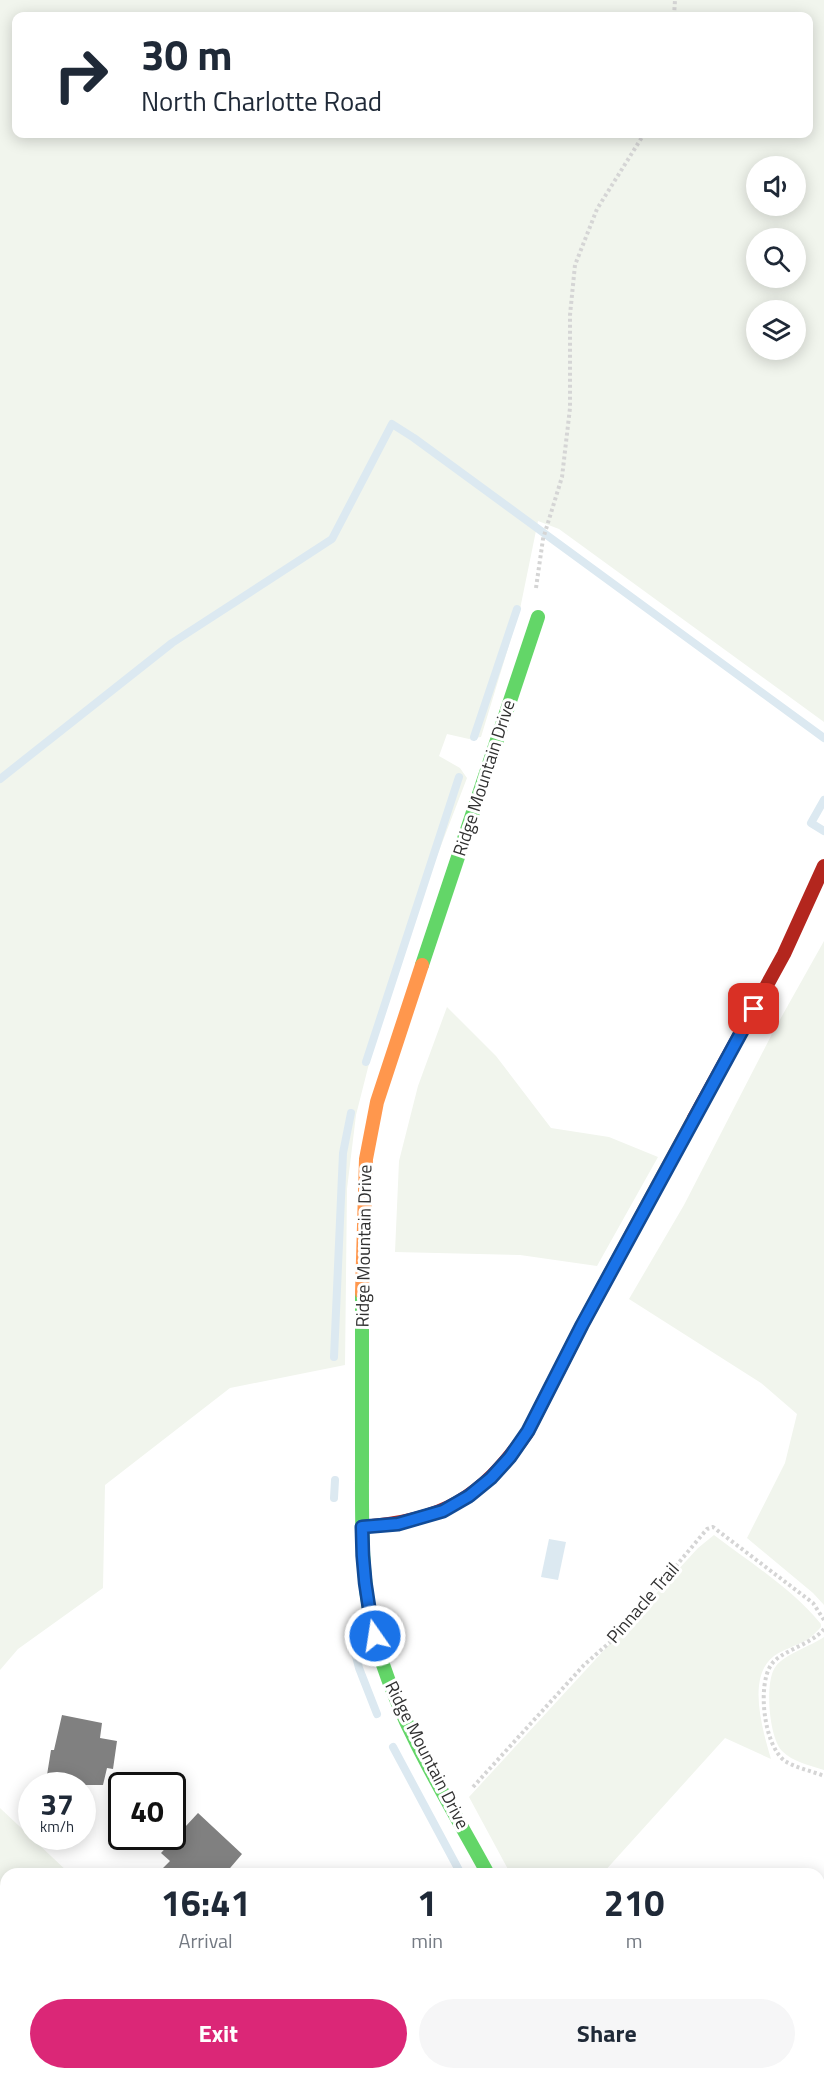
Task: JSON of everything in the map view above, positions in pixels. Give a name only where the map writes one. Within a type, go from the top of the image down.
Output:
[{"type":"street","name":"Ridge Mountain Drive","points":[[485,1868],[419,1747],[396,1698],[381,1659],[369,1614],[362,1527],[362,1259],[366,1159],[377,1102],[396,1042],[538,617]]},
{"type":"street","points":[[362,1527],[398,1524],[443,1511],[469,1496],[491,1478],[510,1457],[528,1431],[582,1325],[784,954],[824,866]]},
{"type":"path","points":[[538,617],[533,605],[543,539],[562,477],[570,408],[570,315],[575,265],[597,209],[641,138]]},
{"type":"path","name":"Pinnacle Trail","points":[[475,1786],[585,1665],[616,1636],[711,1527],[813,1603],[824,1620]]},
{"type":"path","points":[[824,1629],[812,1640],[779,1658],[771,1665],[765,1682],[764,1715],[775,1752],[786,1762],[824,1776]]},
{"type":"shaded area","points":[[0,0],[824,0],[824,722],[559,529],[538,521],[520,609],[481,737],[469,739],[447,734],[439,756],[460,768],[467,778],[392,973],[356,1115],[347,1189],[345,1365],[230,1388],[105,1485],[103,1588],[18,1649],[0,1670]]},
{"type":"shaded area","points":[[824,941],[824,1605],[813,1593],[747,1538],[785,1463],[797,1414],[761,1383],[629,1299],[684,1205],[773,1032]]},
{"type":"shaded area","points":[[447,1007],[496,1056],[551,1128],[609,1137],[658,1157],[597,1266],[520,1255],[395,1252],[399,1161],[418,1086]]},
{"type":"shaded area","points":[[714,1535],[784,1588],[821,1624],[821,1627],[807,1640],[774,1656],[766,1665],[761,1677],[759,1705],[771,1759],[725,1738],[608,1868],[507,1868],[469,1797],[698,1548]]},
{"type":"shaded area","points":[[549,1539],[566,1542],[558,1580],[541,1577]]},
{"type":"shaded area","points":[[824,1637],[824,1770],[796,1761],[782,1751],[771,1722],[769,1696],[772,1673],[776,1666],[785,1658]]},
{"type":"shaded area","points":[[0,1808],[18,1825],[18,1850],[45,1850],[64,1868],[0,1868]]},
{"type":"building","points":[[62,1715],[102,1723],[100,1738],[117,1741],[113,1769],[107,1768],[103,1785],[96,1785],[96,1772],[47,1772],[51,1750],[54,1750]]},
{"type":"building","points":[[198,1813],[242,1854],[230,1868],[163,1868],[170,1861],[161,1853],[164,1850],[186,1850],[186,1826]]},
{"type":"waterway","points":[[0,779],[172,643],[332,539],[392,424],[824,738]]},
{"type":"waterway","points":[[474,737],[517,609]]},
{"type":"waterway","points":[[366,1062],[459,777]]},
{"type":"waterway","points":[[824,800],[811,823],[824,831]]},
{"type":"waterway","points":[[334,1357],[343,1153],[351,1113]]},
{"type":"waterway","points":[[334,1498],[335,1480]]},
{"type":"waterway","points":[[350,1633],[359,1668],[377,1714]]},
{"type":"waterway","points":[[393,1747],[458,1868]]},
{"type":"traffic: fast","points":[[422,965],[538,617]]},
{"type":"traffic: fast","points":[[362,1293],[362,1539],[366,1587],[374,1635],[403,1715],[485,1868]]},
{"type":"traffic: slow","points":[[362,1293],[366,1159],[377,1102],[422,965]]},
{"type":"traffic: slow","points":[[527,1433],[582,1325],[694,1118]]},
{"type":"traffic: jam","points":[[694,1118],[784,954],[824,866]]},
{"type":"traffic: jam","points":[[362,1527],[415,1519],[457,1502],[493,1475],[527,1433]]},
{"type":"route","points":[[375,1636],[369,1614],[362,1564],[362,1527],[398,1524],[443,1511],[469,1496],[491,1478],[510,1457],[528,1431],[582,1325],[754,1009]]}]
